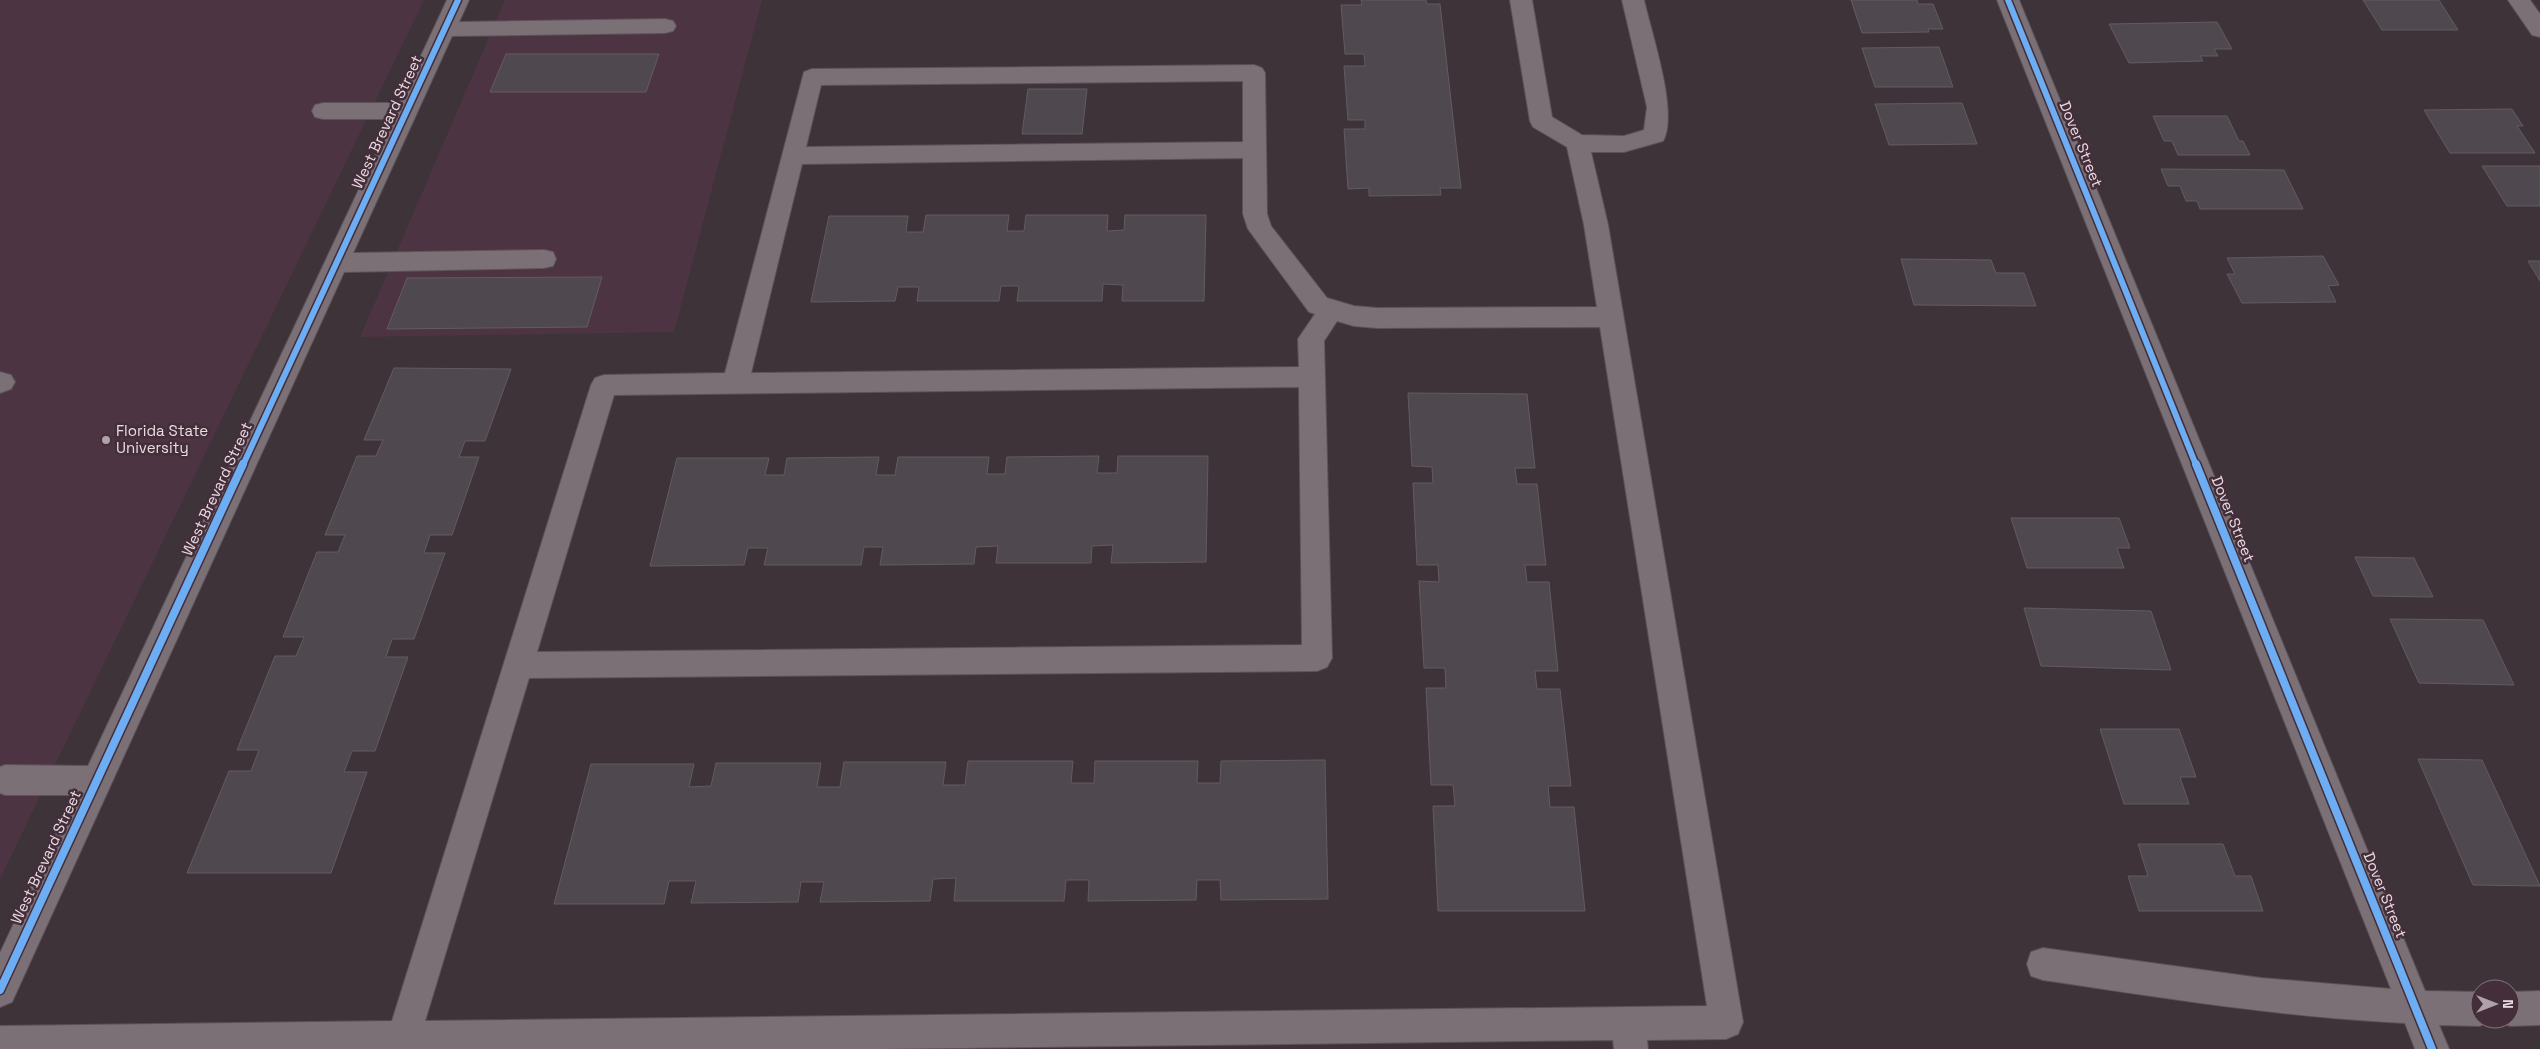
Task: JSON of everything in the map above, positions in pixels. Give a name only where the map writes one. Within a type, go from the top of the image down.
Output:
[{"type":"street","name":"West Brevard Street","points":[[0,990],[458,0]]},
{"type":"street","points":[[1521,0],[1541,120],[1578,143],[1624,144],[1655,135],[1658,107],[1633,0]]},
{"type":"street","name":"Dover Street","points":[[2008,0],[2432,1049]]},
{"type":"street","points":[[2519,0],[2540,30]]},
{"type":"street","points":[[445,28],[665,26]]},
{"type":"street","points":[[735,384],[812,77],[1254,73],[1255,214],[1260,229],[1318,305],[1354,316],[1377,318],[1611,317]]},
{"type":"street","points":[[323,111],[407,111]]},
{"type":"street","points":[[0,1043],[187,1045],[403,1039],[833,1041],[1629,1036],[1726,1022],[1596,225],[1578,143]]},
{"type":"street","points":[[793,156],[1254,150]]},
{"type":"street","points":[[337,263],[544,259]]},
{"type":"street","points":[[518,665],[1317,658],[1311,339],[1332,309]]},
{"type":"street","points":[[403,1039],[604,385],[1312,377]]},
{"type":"street","points":[[6,780],[96,781]]},
{"type":"street","points":[[2043,964],[2313,1001],[2416,1009],[2470,1009]]},
{"type":"street","points":[[2520,1009],[2540,1008]]},
{"type":"shaded area","name":"Florida State University","points":[[0,0],[424,0],[0,879]]},
{"type":"shaded area","points":[[505,0],[762,0],[674,332],[360,337]]},
{"type":"building","points":[[1361,0],[1426,0],[1427,4],[1440,4],[1461,188],[1440,188],[1441,195],[1369,196],[1369,188],[1348,189],[1344,129],[1365,129],[1365,120],[1348,120],[1344,66],[1365,66],[1364,54],[1345,54],[1341,5],[1362,5]]},
{"type":"building","points":[[1851,0],[1917,0],[1918,4],[1933,4],[1943,29],[1928,29],[1929,32],[1862,33]]},
{"type":"building","points":[[2363,0],[2439,0],[2458,30],[2382,30]]},
{"type":"building","points":[[2217,22],[2232,49],[2214,49],[2218,56],[2200,56],[2203,61],[2129,63],[2109,24]]},
{"type":"building","points":[[1939,47],[1953,87],[1875,87],[1862,48]]},
{"type":"building","points":[[506,54],[659,54],[646,92],[490,92]]},
{"type":"building","points":[[1028,89],[1087,89],[1082,134],[1022,134]]},
{"type":"building","points":[[1962,103],[1977,144],[1889,145],[1875,104]]},
{"type":"building","points":[[2512,109],[2523,126],[2517,126],[2535,153],[2450,153],[2424,110]]},
{"type":"building","points":[[2153,116],[2227,116],[2239,141],[2243,141],[2250,155],[2178,155],[2172,141],[2164,141]]},
{"type":"building","points":[[2482,166],[2540,166],[2540,206],[2507,206]]},
{"type":"building","points":[[2161,169],[2284,170],[2303,209],[2200,209],[2197,201],[2186,201],[2180,186],[2168,186]]},
{"type":"building","points":[[926,215],[1009,215],[1007,231],[1024,231],[1026,215],[1108,215],[1107,231],[1124,230],[1125,215],[1206,215],[1204,301],[1122,301],[1123,285],[1103,284],[1102,301],[1017,301],[1019,286],[1001,286],[999,301],[917,301],[919,287],[898,287],[895,301],[811,302],[829,216],[908,216],[906,232],[923,232]]},
{"type":"building","points":[[2323,256],[2339,285],[2328,286],[2336,302],[2242,303],[2227,274],[2235,274],[2227,258]]},
{"type":"building","points":[[1901,259],[1991,260],[1996,273],[2024,273],[2036,306],[1914,305]]},
{"type":"building","points":[[2528,261],[2540,261],[2540,281]]},
{"type":"building","points":[[602,277],[587,327],[387,329],[407,278]]},
{"type":"building","points":[[394,368],[511,369],[485,441],[465,441],[459,457],[479,457],[452,535],[430,535],[424,553],[445,553],[414,639],[392,639],[386,657],[408,657],[375,751],[352,751],[344,772],[367,772],[331,873],[187,873],[229,771],[251,771],[259,750],[237,750],[275,656],[296,656],[304,637],[283,637],[317,552],[338,552],[345,535],[325,535],[357,456],[376,456],[383,440],[364,440]]},
{"type":"building","points":[[1408,393],[1527,394],[1535,468],[1515,468],[1517,484],[1537,484],[1546,565],[1525,565],[1527,582],[1549,582],[1558,671],[1535,671],[1537,689],[1560,689],[1571,786],[1548,786],[1550,807],[1574,807],[1585,911],[1438,911],[1433,806],[1455,806],[1453,785],[1431,785],[1426,688],[1446,688],[1445,668],[1424,668],[1419,581],[1439,582],[1438,565],[1417,565],[1413,483],[1433,483],[1432,467],[1412,466]]},
{"type":"building","points":[[1099,456],[1097,473],[1117,473],[1118,456],[1208,456],[1206,562],[1111,563],[1113,545],[1092,546],[1091,563],[996,563],[998,546],[976,547],[974,564],[880,565],[883,547],[864,547],[861,565],[764,565],[768,548],[748,548],[744,565],[650,566],[677,458],[769,458],[765,475],[784,475],[787,458],[879,457],[876,475],[895,475],[898,457],[989,457],[987,474],[1005,474],[1007,457]]},
{"type":"building","points":[[2011,518],[2119,518],[2130,548],[2117,548],[2124,568],[2027,568]]},
{"type":"building","points":[[2355,557],[2414,558],[2433,597],[2373,596]]},
{"type":"building","points":[[2024,608],[2151,611],[2171,670],[2041,666]]},
{"type":"building","points":[[2390,619],[2483,620],[2514,685],[2419,683]]},
{"type":"building","points":[[2100,729],[2179,729],[2196,777],[2180,777],[2189,804],[2124,804]]},
{"type":"building","points":[[2418,759],[2482,760],[2540,886],[2473,885]]},
{"type":"building","points":[[1325,760],[1328,899],[1221,900],[1220,880],[1197,880],[1196,900],[1088,901],[1089,880],[1066,880],[1064,901],[954,901],[956,878],[933,879],[930,901],[820,902],[824,882],[801,882],[798,902],[691,903],[696,881],[669,881],[664,904],[554,904],[591,764],[694,764],[689,787],[711,786],[716,763],[821,763],[817,787],[840,787],[844,762],[946,762],[943,785],[965,785],[968,761],[1073,761],[1071,783],[1094,783],[1095,761],[1198,761],[1197,783],[1220,783],[1221,761]]},
{"type":"building","points":[[2138,844],[2223,844],[2235,876],[2251,876],[2263,911],[2139,911],[2128,876],[2148,876]]},
{"type":"cycle path","points":[[0,990],[458,0]]},
{"type":"cycle path","points":[[2008,0],[2432,1049]]},
{"type":"place","name":"Florida State University","points":[[106,440]]}]
